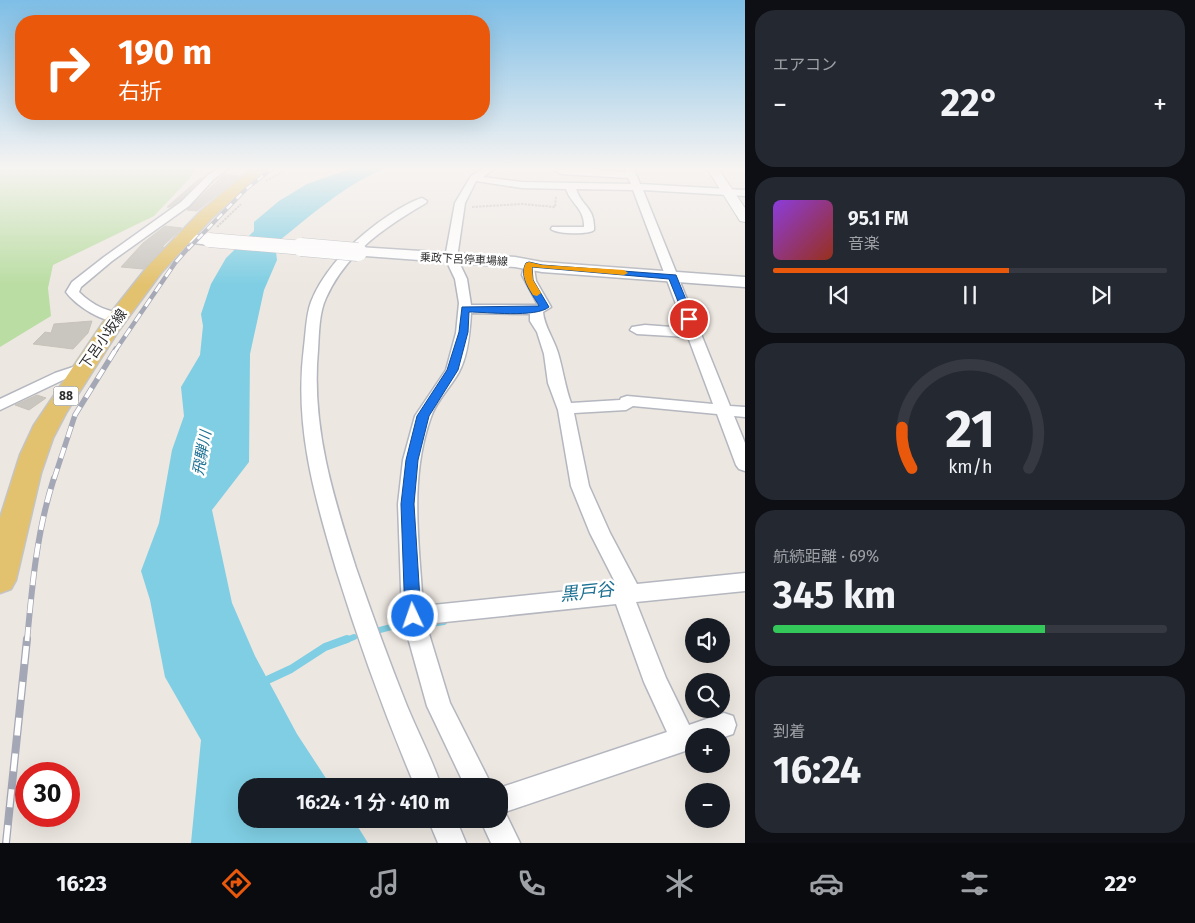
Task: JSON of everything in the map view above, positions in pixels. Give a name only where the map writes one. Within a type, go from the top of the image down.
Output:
[{"type":"main road","name":"下呂小坂線","points":[[0,580],[17,505],[41,437],[82,368],[117,318],[198,239],[201,218],[213,206]]},
{"type":"main road","name":"乗政下呂停車場線","points":[[198,239],[515,262],[542,267],[745,282]]},
{"type":"street","points":[[117,318],[93,310],[80,301],[72,292],[76,285],[108,259],[182,206]]},
{"type":"street","points":[[413,206],[371,231],[358,242],[342,260],[328,282],[317,304],[308,362],[307,405],[313,455],[342,557],[391,698],[425,778]]},
{"type":"street","points":[[556,229],[589,230],[591,218],[589,211],[585,206]]},
{"type":"street","points":[[645,206],[744,462]]},
{"type":"street","points":[[738,206],[745,218]]},
{"type":"street","points":[[459,207],[451,258],[461,279],[465,309],[463,332],[452,370],[423,416],[412,460],[408,504],[413,616],[439,706],[475,778]]},
{"type":"street","points":[[465,309],[536,310],[545,307],[529,280],[527,269],[529,264]]},
{"type":"street","points":[[536,310],[537,320],[544,332],[551,354],[556,383],[565,408],[580,486],[627,597],[656,682],[683,739]]},
{"type":"street","points":[[637,330],[695,333]]},
{"type":"street","points":[[0,405],[60,376],[82,368]]},
{"type":"street","points":[[565,408],[626,405],[628,400],[745,412]]},
{"type":"street","points":[[413,616],[627,597],[745,582]]},
{"type":"street","points":[[508,798],[724,725]]},
{"type":"street","points":[[446,828],[452,843]]},
{"type":"street","points":[[498,828],[506,843]]},
{"type":"path","points":[[198,239],[237,206]]},
{"type":"path","points":[[459,207],[496,206]]},
{"type":"path","points":[[541,206],[555,208],[555,206]]},
{"type":"green space","points":[[0,206],[163,206],[154,216],[53,265],[48,288],[51,316],[0,347]]},
{"type":"water","name":"飛騨川","points":[[273,206],[322,206],[275,244],[277,260],[264,290],[250,354],[249,462],[212,510],[232,603],[255,656],[297,734],[326,778],[238,778],[238,828],[359,828],[368,843],[191,843],[201,740],[165,677],[150,600],[141,571],[159,523],[172,450],[184,416],[181,387],[200,355],[203,326],[201,314],[211,284],[226,258],[254,231],[254,222]]},
{"type":"building","points":[[191,206],[203,206],[197,211],[187,210]]},
{"type":"building","points":[[165,226],[182,228],[143,269],[121,267],[143,243]]},
{"type":"building","points":[[92,321],[88,333],[73,349],[33,344],[45,332],[51,333],[54,324]]},
{"type":"building","points":[[37,395],[46,398],[29,410],[15,405]]},
{"type":"waterway","name":"黒戸谷","points":[[431,624],[444,622]]},
{"type":"waterway","name":"黒戸谷","points":[[376,631],[399,625]]},
{"type":"waterway","name":"黒戸谷","points":[[344,641],[354,637]]},
{"type":"waterway","name":"黒戸谷","points":[[263,682],[291,669],[325,647],[347,639]]},
{"type":"railway","points":[[188,249],[229,206]]},
{"type":"railway","points":[[115,351],[175,263],[189,247]]},
{"type":"railway","points":[[54,479],[75,415],[116,349]]},
{"type":"railway","points":[[27,641],[39,538],[54,478]]},
{"type":"railway","points":[[6,843],[27,639]]},
{"type":"slow traffic","points":[[537,293],[529,280],[527,269],[529,264],[542,267],[624,273]]},
{"type":"route","points":[[413,616],[408,504],[412,460],[423,416],[452,370],[463,332],[465,309],[536,310],[545,307],[529,280],[527,269],[529,264],[542,267],[673,276],[689,319]]}]
